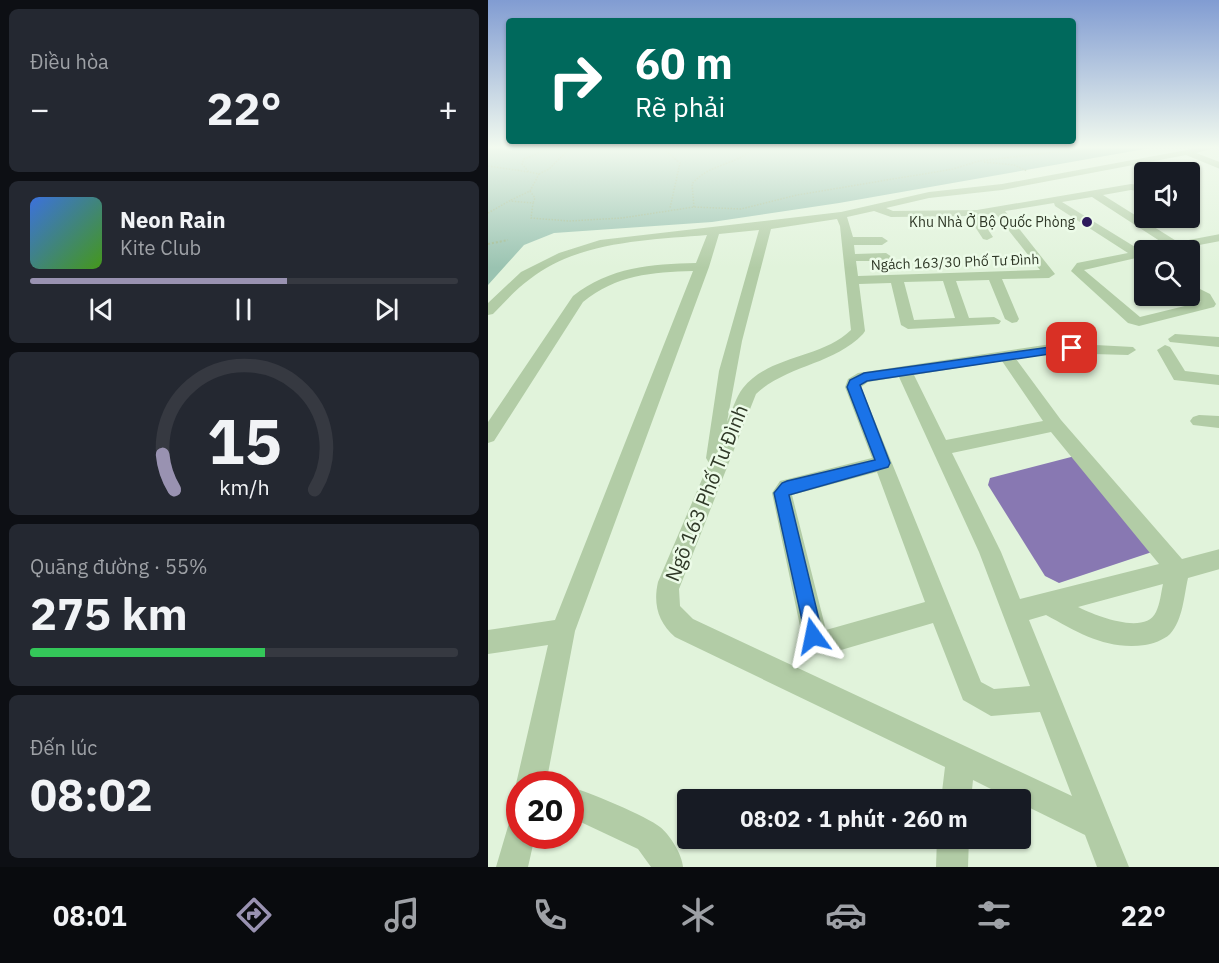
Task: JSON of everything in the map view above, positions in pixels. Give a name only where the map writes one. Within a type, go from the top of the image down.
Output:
[{"type":"street","points":[[845,235],[879,209],[929,195],[992,187]]},
{"type":"street","points":[[879,209],[972,214],[1128,187]]},
{"type":"street","points":[[1093,193],[1167,240]]},
{"type":"street","points":[[1059,204],[1134,250]]},
{"type":"street","name":"Ngách 163/30 Phố Tư Đình","points":[[852,280],[1049,274],[998,210]]},
{"type":"street","points":[[972,214],[987,237]]},
{"type":"street","points":[[714,471],[716,429],[766,226]]},
{"type":"street","points":[[488,311],[526,275],[582,249],[635,237],[766,226],[882,241]]},
{"type":"street","points":[[534,771],[563,631],[703,267],[714,232]]},
{"type":"street","points":[[845,235],[886,257]]},
{"type":"street","name":"Ngõ 163 Phố Tư Đình","points":[[845,235],[859,326],[856,334],[818,356],[765,378],[746,395],[669,582],[666,603],[675,621],[684,628],[1097,824]]},
{"type":"street","points":[[1200,241],[1220,237]]},
{"type":"street","points":[[1134,258],[1081,267],[1077,271],[1133,320],[1139,322],[1198,306]]},
{"type":"street","points":[[488,436],[578,299],[588,289],[617,274],[636,270],[703,267]]},
{"type":"street","points":[[994,276],[1012,319]]},
{"type":"street","points":[[948,277],[964,322]]},
{"type":"street","points":[[897,279],[908,325],[994,321]]},
{"type":"street","points":[[1200,294],[1209,303],[1200,305]]},
{"type":"street","points":[[1219,343],[1170,345],[1180,376],[1220,380]]},
{"type":"street","points":[[1048,698],[992,703],[972,691],[854,383],[864,377],[1005,355],[1072,348],[1128,350]]},
{"type":"street","points":[[1005,355],[1055,425],[1178,570]]},
{"type":"street","points":[[905,372],[990,552],[1112,867]]},
{"type":"street","points":[[727,378],[765,378]]},
{"type":"street","points":[[1199,421],[1220,422]]},
{"type":"street","points":[[941,448],[1055,425]]},
{"type":"street","points":[[883,463],[787,487],[782,493],[813,636],[824,643],[940,609]]},
{"type":"street","points":[[1014,612],[1220,559]]},
{"type":"street","points":[[1048,604],[1057,606],[1080,622],[1109,633],[1124,635],[1149,632],[1160,627],[1167,617],[1178,570]]},
{"type":"street","points":[[488,642],[563,631]]},
{"type":"street","points":[[957,789],[960,758]]},
{"type":"street","points":[[584,805],[649,838],[667,863],[667,867]]},
{"type":"street","points":[[512,867],[516,849]]},
{"type":"street","points":[[952,867],[953,849]]},
{"type":"path","points":[[488,213],[530,191],[532,187]]},
{"type":"path","points":[[670,208],[670,198],[674,187]]},
{"type":"path","points":[[693,187],[694,207]]},
{"type":"path","points":[[530,191],[535,198],[531,218],[548,222],[622,218],[670,208],[754,207],[797,195],[842,187]]},
{"type":"path","points":[[509,201],[533,203]]},
{"type":"path","points":[[488,244],[508,240]]},
{"type":"green space","points":[[488,187],[927,187],[712,222],[554,233],[524,245],[488,285]]},
{"type":"shaded area","points":[[1075,456],[1155,551],[1059,583],[1045,576],[988,485],[990,478]]},
{"type":"place","name":"Khu Nhà Ở Bộ Quốc Phòng","points":[[1087,222]]},
{"type":"route","points":[[813,636],[782,493],[787,487],[883,463],[854,383],[864,377],[1005,355],[1072,348]]}]
